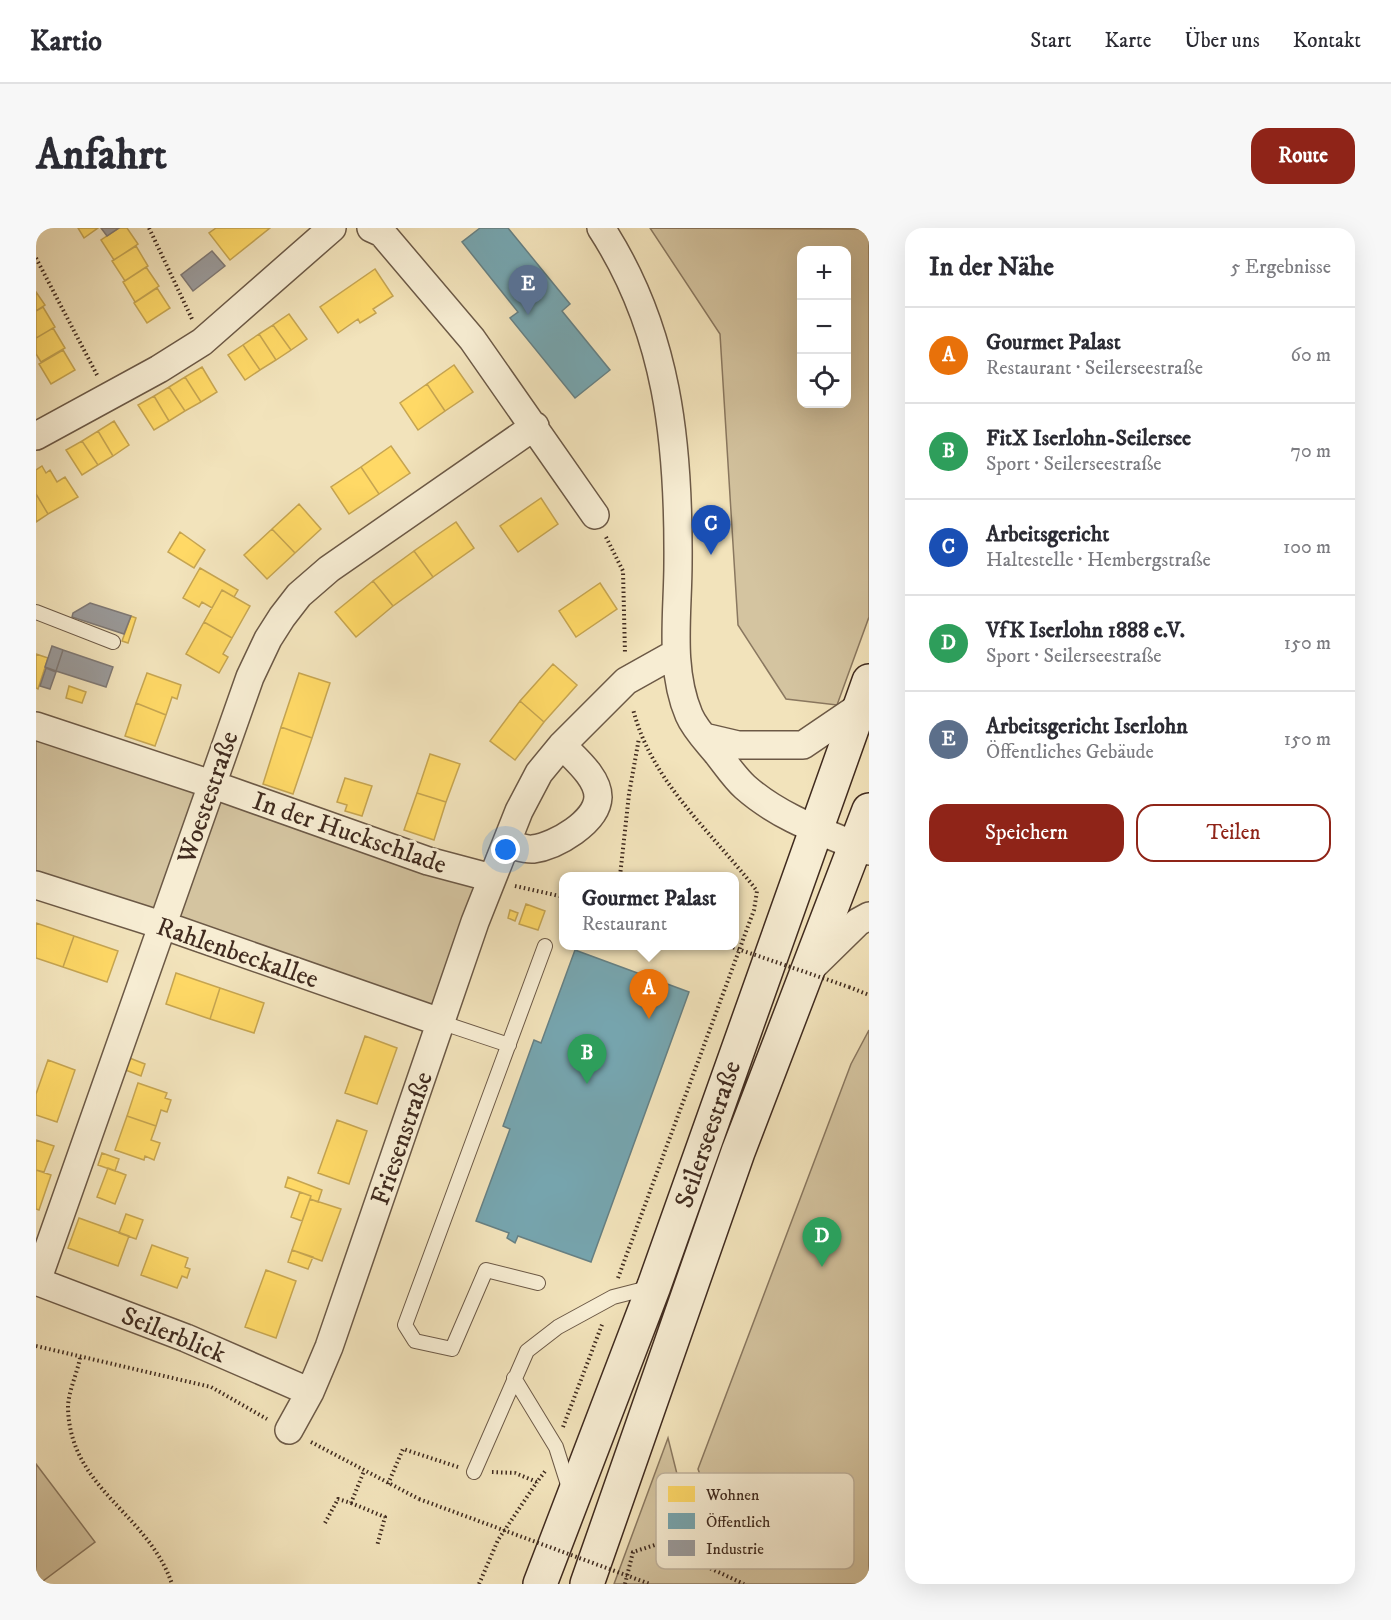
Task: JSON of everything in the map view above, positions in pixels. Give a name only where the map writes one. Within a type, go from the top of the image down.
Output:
[{"type":"main road","name":"Seilerseestraße","points":[[540,1584],[654,1286],[780,925],[817,830],[864,694]]},
{"type":"main road","name":"Seilerseestraße","points":[[587,1584],[738,1152],[804,975],[862,848],[869,810]]},
{"type":"street","points":[[36,435],[108,397],[202,342],[332,228]]},
{"type":"street","points":[[371,228],[382,233],[472,339],[535,426],[595,515]]},
{"type":"street","points":[[601,228],[635,289],[655,341],[667,388],[675,442],[678,561],[676,653],[680,684],[689,717],[743,786],[778,812],[862,848]]},
{"type":"street","name":"Woestestraße","points":[[36,1281],[211,784],[250,677],[268,639],[299,595],[328,569],[535,426]]},
{"type":"street","name":"Friesenstraße","points":[[289,1430],[310,1392],[348,1293],[440,1022],[492,878],[539,773],[562,745],[626,681],[676,653]]},
{"type":"street","points":[[704,737],[738,745],[803,745],[864,694]]},
{"type":"street","name":"In der Huckschlade","points":[[36,726],[211,784],[428,861],[492,878]]},
{"type":"street","points":[[506,844],[533,849],[571,834],[592,817],[598,796],[592,780],[562,745]]},
{"type":"street","name":"Rahlenbeckallee","points":[[36,885],[440,1022]]},
{"type":"street","points":[[804,975],[858,922],[869,916]]},
{"type":"street","name":"Seilerblick","points":[[36,1281],[186,1338],[310,1392]]},
{"type":"lane","points":[[36,612],[113,642]]},
{"type":"lane","points":[[538,1283],[486,1270],[452,1349],[415,1341],[405,1325],[545,946]]},
{"type":"lane","points":[[440,1022],[508,1046]]},
{"type":"lane","points":[[474,1472],[497,1425],[514,1378],[527,1351],[558,1327],[613,1297],[654,1286]]},
{"type":"lane","points":[[514,1378],[556,1447],[572,1497]]},
{"type":"path","points":[[149,228],[177,282],[202,342]]},
{"type":"path","points":[[36,258],[108,397]]},
{"type":"path","points":[[479,1584],[498,1540],[548,1467],[613,1297],[623,1260],[754,910],[757,891],[727,852],[664,780],[640,736],[626,681],[623,571],[595,515]]},
{"type":"path","points":[[620,872],[629,794],[640,736]]},
{"type":"path","points":[[492,878],[559,896]]},
{"type":"path","points":[[739,948],[869,995]]},
{"type":"path","points":[[36,1346],[211,1388],[419,1499],[650,1584]]},
{"type":"path","points":[[80,1358],[68,1405],[70,1433],[82,1464],[148,1539],[172,1584]]},
{"type":"path","points":[[388,1484],[403,1449],[474,1472],[515,1473],[537,1482]]},
{"type":"path","points":[[351,1503],[364,1471]]},
{"type":"path","points":[[325,1523],[338,1499],[385,1517],[376,1546]]},
{"type":"path","points":[[625,1584],[633,1552],[656,1545]]},
{"type":"path","points":[[712,1569],[744,1584]]},
{"type":"shaded area","points":[[650,228],[869,229],[869,617],[837,705],[786,699],[738,625],[720,334]]},
{"type":"shaded area","points":[[36,729],[484,883],[437,1016],[36,877]]},
{"type":"shaded area","points":[[869,1030],[869,1584],[614,1584],[668,1438],[677,1473],[656,1473],[656,1569],[854,1569],[854,1473],[699,1473],[698,1469],[851,1064]]},
{"type":"shaded area","points":[[36,1464],[95,1542],[39,1584],[36,1584]]},
{"type":"building: Wohnen","points":[[78,228],[98,228],[84,238]]},
{"type":"building: Wohnen","points":[[119,228],[127,228],[138,244],[114,260],[101,240]]},
{"type":"building: Wohnen","points":[[216,228],[270,228],[230,260],[209,233]]},
{"type":"building: Wohnen","points":[[136,246],[148,266],[125,281],[112,261]]},
{"type":"building: Wohnen","points":[[146,267],[159,286],[135,302],[123,282]]},
{"type":"building: Wohnen","points":[[375,269],[393,296],[373,309],[376,313],[360,323],[358,319],[338,333],[320,307]]},
{"type":"building: Wohnen","points":[[157,288],[170,308],[147,323],[134,303]]},
{"type":"building: Wohnen","points":[[36,292],[45,305],[36,311]]},
{"type":"building: Wohnen","points":[[43,307],[55,327],[36,338],[36,311]]},
{"type":"building: Wohnen","points":[[289,314],[307,339],[291,350],[273,325]]},
{"type":"building: Wohnen","points":[[273,325],[291,350],[276,360],[259,334]]},
{"type":"building: Wohnen","points":[[53,328],[65,348],[41,362],[36,354],[36,338]]},
{"type":"building: Wohnen","points":[[259,334],[276,360],[260,370],[243,345]]},
{"type":"building: Wohnen","points":[[243,345],[260,370],[245,380],[228,355]]},
{"type":"building: Wohnen","points":[[63,350],[75,370],[51,384],[39,364]]},
{"type":"building: Wohnen","points":[[454,365],[473,392],[445,411],[427,384]]},
{"type":"building: Wohnen","points":[[202,367],[217,392],[201,402],[185,377]]},
{"type":"building: Wohnen","points":[[185,377],[201,402],[185,411],[169,387]]},
{"type":"building: Wohnen","points":[[427,384],[445,411],[418,430],[400,403]]},
{"type":"building: Wohnen","points":[[169,387],[185,411],[169,421],[154,396]]},
{"type":"building: Wohnen","points":[[154,396],[169,421],[154,430],[138,405]]},
{"type":"building: Wohnen","points":[[114,421],[129,445],[113,456],[98,431]]},
{"type":"building: Wohnen","points":[[98,431],[113,456],[98,465],[82,441]]},
{"type":"building: Wohnen","points":[[82,441],[98,465],[82,475],[66,450]]},
{"type":"building: Wohnen","points":[[391,446],[410,473],[379,494],[361,467]]},
{"type":"building: Wohnen","points":[[42,466],[46,473],[50,470],[57,482],[65,477],[78,497],[48,514],[36,494],[36,470]]},
{"type":"building: Wohnen","points":[[361,467],[379,494],[349,514],[331,487]]},
{"type":"building: Wohnen","points":[[36,494],[48,514],[36,522]]},
{"type":"building: Wohnen","points":[[541,498],[558,524],[518,552],[500,526]]},
{"type":"building: Wohnen","points":[[299,504],[321,529],[295,553],[272,529]]},
{"type":"building: Wohnen","points":[[456,522],[474,548],[433,577],[414,551]]},
{"type":"building: Wohnen","points":[[272,529],[295,553],[267,579],[244,555]]},
{"type":"building: Wohnen","points":[[180,532],[205,550],[194,568],[168,552]]},
{"type":"building: Wohnen","points":[[414,551],[433,577],[393,606],[373,581]]},
{"type":"building: Wohnen","points":[[200,568],[238,590],[234,597],[222,590],[212,608],[202,602],[199,607],[183,598]]},
{"type":"building: Wohnen","points":[[373,581],[393,606],[356,637],[335,612]]},
{"type":"building: Wohnen","points":[[600,583],[617,609],[576,637],[559,611]]},
{"type":"building: Wohnen","points":[[222,590],[250,606],[232,638],[204,622]]},
{"type":"building: Wohnen","points":[[131,616],[136,618],[128,643],[122,641]]},
{"type":"building: Wohnen","points":[[204,622],[232,638],[223,654],[228,657],[219,673],[186,654]]},
{"type":"building: Wohnen","points":[[36,654],[48,658],[38,689],[36,688]]},
{"type":"building: Wohnen","points":[[553,664],[577,685],[544,722],[520,701]]},
{"type":"building: Wohnen","points":[[147,673],[181,685],[177,699],[172,697],[166,715],[136,703]]},
{"type":"building: Wohnen","points":[[299,673],[330,683],[312,738],[281,727]]},
{"type":"building: Wohnen","points":[[69,686],[86,692],[82,703],[66,698]]},
{"type":"building: Wohnen","points":[[520,701],[544,722],[515,760],[490,741]]},
{"type":"building: Wohnen","points":[[136,703],[166,715],[155,746],[125,736]]},
{"type":"building: Wohnen","points":[[281,727],[312,738],[293,794],[263,784]]},
{"type":"building: Wohnen","points":[[430,754],[460,764],[446,802],[417,793]]},
{"type":"building: Wohnen","points":[[345,778],[372,786],[362,816],[345,811],[347,805],[337,802]]},
{"type":"building: Wohnen","points":[[417,793],[446,802],[434,840],[404,830]]},
{"type":"building: Wohnen","points":[[526,904],[545,911],[538,930],[519,924]]},
{"type":"building: Wohnen","points":[[510,910],[518,913],[515,921],[508,918]]},
{"type":"building: Wohnen","points":[[36,923],[74,936],[63,967],[36,958]]},
{"type":"building: Wohnen","points":[[74,936],[118,951],[107,982],[63,967]]},
{"type":"building: Wohnen","points":[[176,973],[220,988],[210,1019],[166,1004]]},
{"type":"building: Wohnen","points":[[220,988],[264,1003],[254,1033],[210,1019]]},
{"type":"building: Wohnen","points":[[365,1036],[397,1048],[377,1104],[345,1093]]},
{"type":"building: Wohnen","points":[[127,1057],[145,1064],[141,1076],[123,1069]]},
{"type":"building: Wohnen","points":[[48,1060],[75,1070],[57,1122],[36,1115],[36,1094]]},
{"type":"building: Wohnen","points":[[138,1083],[167,1093],[165,1098],[171,1100],[167,1112],[161,1110],[156,1126],[127,1116]]},
{"type":"building: Wohnen","points":[[127,1116],[156,1126],[151,1140],[160,1143],[154,1160],[145,1156],[144,1160],[115,1150]]},
{"type":"building: Wohnen","points":[[337,1120],[367,1131],[349,1184],[318,1173]]},
{"type":"building: Wohnen","points":[[36,1140],[54,1146],[44,1172],[36,1170]]},
{"type":"building: Wohnen","points":[[102,1153],[119,1159],[115,1171],[98,1165]]},
{"type":"building: Wohnen","points":[[108,1168],[126,1175],[115,1204],[97,1197]]},
{"type":"building: Wohnen","points":[[36,1170],[51,1175],[39,1210],[36,1209]]},
{"type":"building: Wohnen","points":[[288,1177],[322,1190],[318,1202],[310,1199],[311,1196],[285,1187]]},
{"type":"building: Wohnen","points":[[300,1192],[311,1196],[302,1221],[291,1217]]},
{"type":"building: Wohnen","points":[[310,1199],[341,1209],[322,1261],[292,1250]]},
{"type":"building: Wohnen","points":[[126,1214],[143,1220],[136,1239],[119,1233]]},
{"type":"building: Wohnen","points":[[79,1218],[129,1236],[118,1266],[68,1248]]},
{"type":"building: Wohnen","points":[[152,1245],[188,1258],[185,1267],[190,1269],[187,1278],[182,1276],[177,1288],[141,1275]]},
{"type":"building: Wohnen","points":[[292,1250],[313,1257],[308,1269],[288,1262]]},
{"type":"building: Wohnen","points":[[266,1270],[296,1281],[276,1338],[245,1327]]},
{"type":"building: Öffentlich","points":[[480,228],[508,228],[570,304],[562,311],[610,370],[575,398],[510,318],[518,312],[462,242]]},
{"type":"building: Öffentlich","points":[[575,950],[689,992],[591,1262],[518,1236],[515,1243],[507,1238],[509,1233],[476,1221],[510,1129],[503,1126],[534,1040],[541,1043]]},
{"type":"building: Industrie","points":[[101,228],[119,228],[107,236]]},
{"type":"building: Industrie","points":[[212,251],[225,266],[193,291],[181,275]]},
{"type":"building: Industrie","points":[[90,603],[131,616],[124,634],[72,617],[73,613]]},
{"type":"building: Industrie","points":[[52,646],[63,650],[56,671],[45,667]]},
{"type":"building: Industrie","points":[[63,650],[113,667],[106,687],[56,671]]},
{"type":"building: Industrie","points":[[46,668],[56,672],[50,689],[40,686]]},
{"type":"place","name":"Arbeitsgericht Iserlohn","points":[[528,315]]},
{"type":"place","name":"Arbeitsgericht","points":[[711,555]]},
{"type":"place","name":"Gourmet Palast","points":[[649,1019]]},
{"type":"place","name":"FitX Iserlohn-Seilersee","points":[[587,1084]]},
{"type":"place","name":"VfK Iserlohn 1888 e.V.","points":[[822,1267]]}]
